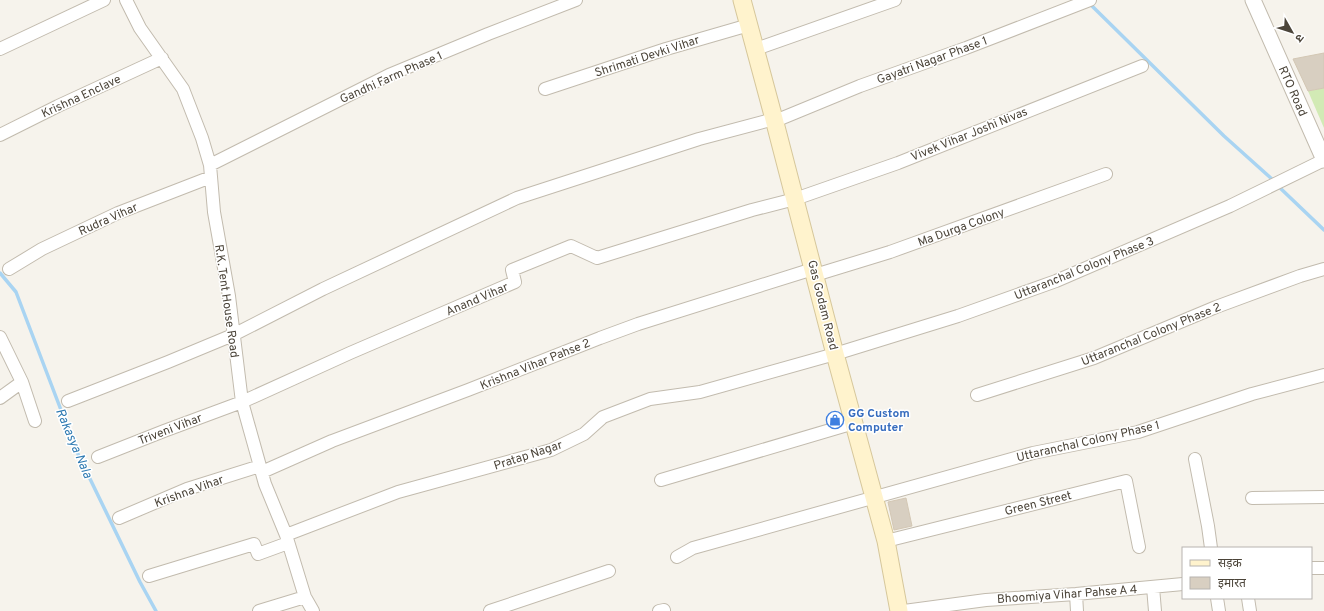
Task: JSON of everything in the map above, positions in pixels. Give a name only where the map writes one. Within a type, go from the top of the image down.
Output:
[{"type":"main road","name":"Gas Godam Road","points":[[742,0],[796,199],[835,354],[875,497],[886,541],[899,611]]},
{"type":"street","points":[[0,50],[104,0]]},
{"type":"street","name":"R.K. Tent House Road","points":[[126,0],[140,28],[183,89],[202,138],[211,171],[214,212],[229,296],[242,402],[265,484],[287,539],[305,597],[313,611]]},
{"type":"street","name":"Gandhi Farm Phase 1","points":[[211,171],[389,75],[576,0]]},
{"type":"street","points":[[756,49],[895,0]]},
{"type":"street","name":"Gayatri Nagar Phase 1","points":[[68,401],[233,335],[323,288],[517,198],[699,139],[775,120],[860,86],[966,48],[1090,0]]},
{"type":"street","name":"RTO Road","points":[[1253,0],[1324,160]]},
{"type":"street","name":"Shrimati Devki Vihar","points":[[545,89],[666,49],[749,25]]},
{"type":"street","name":"Krishna Enclave","points":[[0,135],[58,106],[162,58]]},
{"type":"street","name":"Vivek Vihar Joshi Nivas","points":[[796,199],[898,163],[1142,66]]},
{"type":"street","name":"Uttaranchal Colony Phase 3","points":[[835,354],[958,316],[1056,281],[1230,206],[1324,160]]},
{"type":"street","name":"Rudra Vihar","points":[[9,269],[42,249],[211,171]]},
{"type":"street","name":"Ma Durga Colony","points":[[814,272],[890,252],[1106,174]]},
{"type":"street","name":"Anand Vihar","points":[[242,402],[350,353],[515,282],[512,270],[571,246],[597,258],[752,210],[796,199]]},
{"type":"street","name":"Uttaranchal Colony Phase 2","points":[[977,395],[1094,358],[1216,307],[1300,276],[1324,270]]},
{"type":"street","name":"Krishna Vihar Pahse 2","points":[[261,469],[638,324],[814,272]]},
{"type":"street","points":[[0,337],[22,382],[35,421]]},
{"type":"street","name":"Pratap Nagar","points":[[149,576],[254,544],[258,554],[287,539],[398,492],[552,450],[584,434],[603,417],[650,399],[700,392],[835,354]]},
{"type":"street","name":"Uttaranchal Colony Phase 1","points":[[676,557],[693,548],[1033,453],[1138,432],[1252,394],[1324,375]]},
{"type":"street","points":[[0,398],[22,382]]},
{"type":"street","name":"Triveni Vihar","points":[[98,458],[164,431],[242,402]]},
{"type":"street","points":[[661,480],[854,423]]},
{"type":"street","points":[[1195,459],[1211,547]]},
{"type":"street","name":"Krishna Vihar","points":[[119,518],[187,489],[261,469]]},
{"type":"street","name":"Green Street","points":[[886,541],[1126,481],[1139,547]]},
{"type":"street","points":[[1252,498],[1324,497]]},
{"type":"street","points":[[1312,568],[1324,568]]},
{"type":"street","points":[[490,611],[609,571]]},
{"type":"street","name":"Bhoomiya Vihar Pahse A 4","points":[[904,611],[1006,605],[1076,594],[1182,584]]},
{"type":"street","points":[[1153,587],[1155,611]]},
{"type":"street","points":[[1076,594],[1077,611]]},
{"type":"street","points":[[259,611],[305,597]]},
{"type":"street","points":[[1217,599],[1219,611]]},
{"type":"street","points":[[1248,599],[1250,611]]},
{"type":"street","points":[[659,611],[664,611]]},
{"type":"green space","points":[[1324,88],[1324,128],[1308,91]]},
{"type":"building","points":[[1324,53],[1324,88],[1308,91],[1293,59]]},
{"type":"building","points":[[906,498],[912,526],[894,530],[888,502]]},
{"type":"waterway","points":[[1091,5],[1224,136],[1273,180]]},
{"type":"waterway","points":[[1278,186],[1324,230]]},
{"type":"waterway","name":"Rakasya Nala","points":[[0,273],[16,292],[77,452],[140,582],[156,611]]},
{"type":"place","name":"GG Custom Computer","points":[[835,420]]}]
